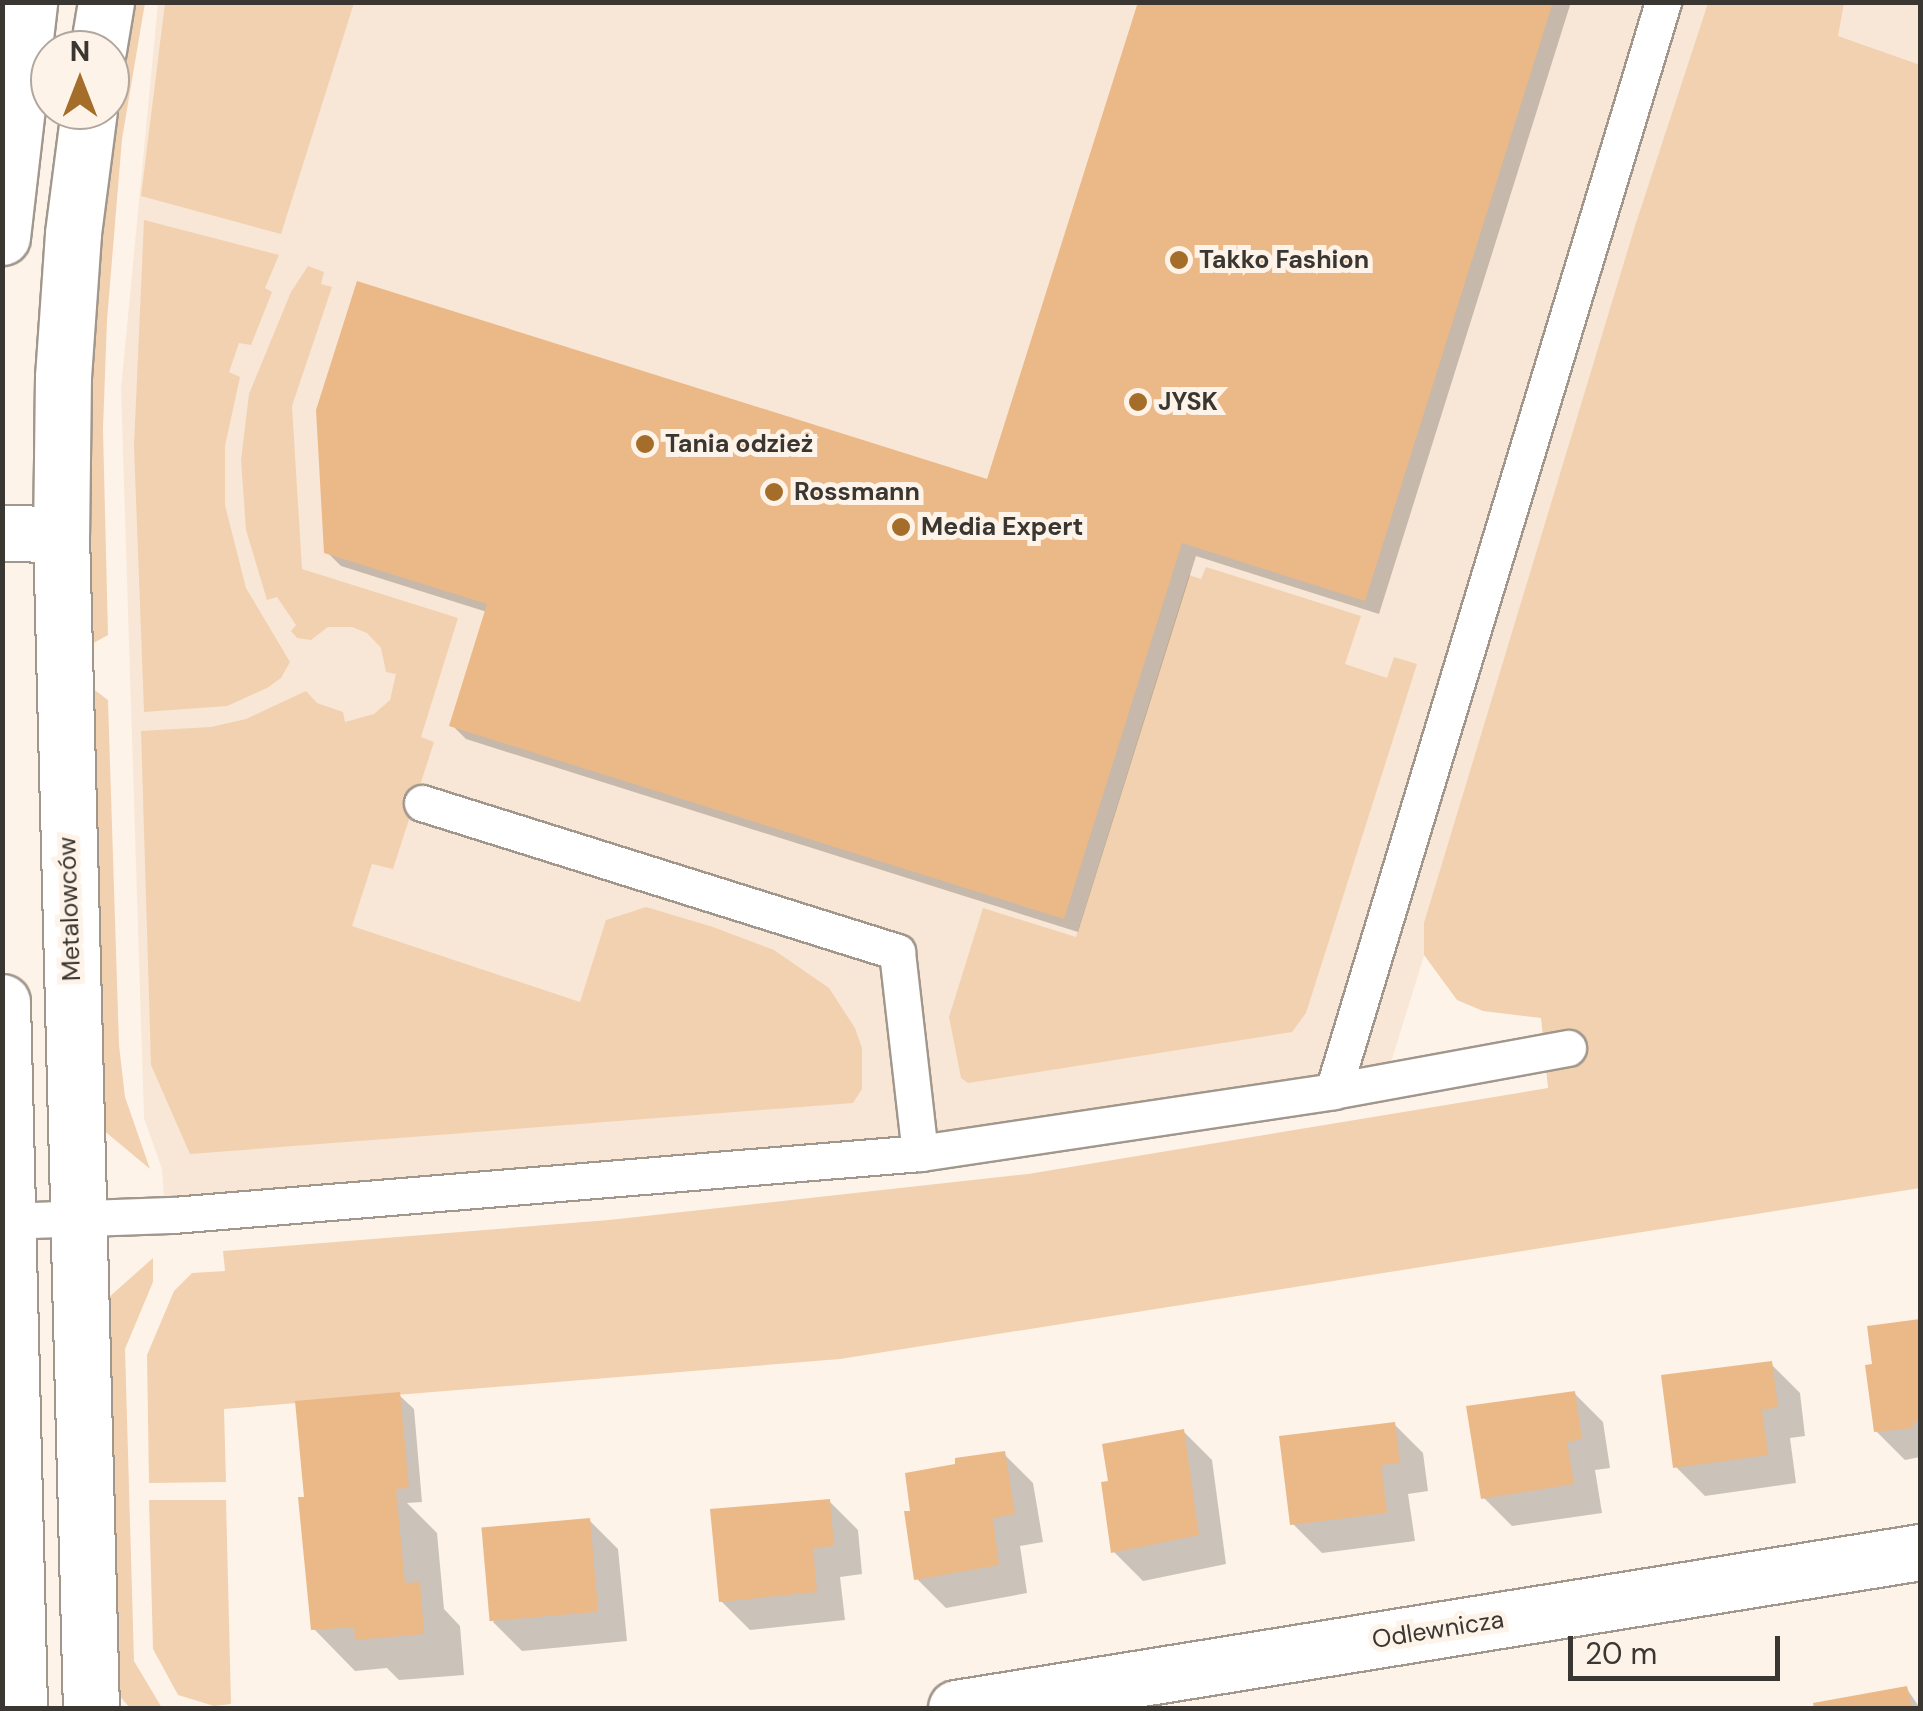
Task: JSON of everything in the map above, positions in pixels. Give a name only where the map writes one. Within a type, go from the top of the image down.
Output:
[{"type":"street","points":[[2,237],[29,2]]},
{"type":"street","points":[[101,30],[106,2]]},
{"type":"street","name":"Metalowców","points":[[86,130],[72,234],[65,342],[62,534],[91,1708]]},
{"type":"street","points":[[2,533],[62,534]]},
{"type":"street","points":[[2,1002],[20,1708]]},
{"type":"street","name":"Odlewnicza","points":[[956,1708],[1920,1552]]},
{"type":"lane","points":[[1333,1091],[1664,2]]},
{"type":"lane","points":[[422,803],[897,952],[920,1152]]},
{"type":"lane","points":[[7,1221],[81,1220],[920,1152],[1333,1091],[1568,1048]]},
{"type":"shaded area","points":[[122,3],[145,3],[130,92],[130,30],[119,30]]},
{"type":"shaded area","points":[[158,3],[1920,3],[1920,79],[1716,16],[1387,1075],[917,1149],[165,1212],[162,1169],[144,1118],[121,389]]},
{"type":"shaded area","points":[[165,3],[354,3],[281,234],[141,196]]},
{"type":"shaded area","points":[[1708,3],[1844,3],[1838,36],[1920,65],[1920,1188],[840,1359],[224,1409],[226,1482],[149,1483],[147,1355],[174,1291],[192,1273],[225,1271],[223,1251],[609,1220],[1028,1174],[1548,1088],[1541,1018],[1483,1011],[1457,1000],[1424,955],[1424,923],[1635,226]]},
{"type":"shaded area","points":[[109,130],[124,130],[107,320],[103,429],[108,635],[90,645],[85,363]]},
{"type":"shaded area","points":[[144,220],[279,255],[265,288],[272,292],[251,345],[239,343],[229,372],[240,377],[225,446],[225,505],[246,588],[290,662],[281,678],[267,688],[227,706],[144,712],[134,446]]},
{"type":"shaded area","points":[[308,266],[324,272],[321,284],[332,287],[292,406],[302,569],[458,618],[421,737],[434,742],[393,869],[372,864],[352,926],[580,1002],[606,920],[646,907],[713,927],[774,950],[829,988],[855,1028],[862,1048],[862,1089],[853,1103],[190,1154],[151,1065],[141,731],[211,727],[246,719],[306,691],[317,703],[343,712],[345,722],[374,714],[390,700],[396,674],[386,672],[381,648],[367,633],[352,627],[328,627],[311,640],[297,638],[291,631],[296,625],[277,597],[267,600],[246,530],[241,460],[249,394],[291,292]]},
{"type":"shaded area","points":[[1206,567],[1361,616],[1345,664],[1387,678],[1394,657],[1417,664],[1306,1013],[1292,1032],[968,1083],[961,1078],[949,1017],[983,908],[1076,937],[1189,575],[1201,579]]},
{"type":"shaded area","points":[[88,685],[108,700],[119,1045],[125,1097],[150,1169],[102,1129]]},
{"type":"shaded area","points":[[153,1258],[153,1282],[125,1349],[134,1661],[162,1708],[130,1708],[117,1693],[102,1323],[108,1298]]},
{"type":"shaded area","points":[[149,1500],[226,1500],[231,1704],[214,1706],[178,1695],[153,1649]]},
{"type":"building","points":[[1138,2],[1553,2],[1365,601],[1182,543],[1064,919],[449,726],[487,604],[324,553],[316,410],[357,281],[987,479]]},
{"type":"building","points":[[1920,1319],[1920,1421],[1913,1422],[1913,1428],[1874,1432],[1865,1365],[1872,1364],[1867,1326]]},
{"type":"building","points":[[1772,1361],[1778,1407],[1762,1410],[1768,1455],[1673,1468],[1661,1375]]},
{"type":"building","points":[[1575,1391],[1582,1439],[1567,1442],[1574,1484],[1481,1499],[1466,1406]]},
{"type":"building","points":[[400,1392],[409,1488],[396,1489],[405,1583],[420,1582],[424,1634],[355,1640],[354,1627],[311,1630],[298,1497],[304,1497],[295,1401]]},
{"type":"building","points":[[1395,1422],[1400,1463],[1381,1465],[1387,1513],[1290,1525],[1279,1436]]},
{"type":"building","points":[[1184,1429],[1199,1535],[1111,1553],[1101,1482],[1108,1481],[1102,1444]]},
{"type":"building","points":[[1005,1451],[1015,1514],[993,1518],[999,1565],[914,1580],[904,1511],[910,1511],[905,1473],[955,1464],[955,1458]]},
{"type":"building","points":[[830,1499],[834,1546],[813,1548],[817,1592],[719,1602],[710,1509]]},
{"type":"building","points":[[590,1518],[598,1612],[490,1621],[481,1527]]},
{"type":"building","points":[[1907,1686],[1912,1708],[1814,1708],[1813,1703]]},
{"type":"place","name":"Takko Fashion","points":[[1179,260]]},
{"type":"place","name":"JYSK","points":[[1138,402]]},
{"type":"place","name":"Tania odzież","points":[[645,444]]},
{"type":"place","name":"Rossmann","points":[[774,492]]},
{"type":"place","name":"Media Expert","points":[[901,527]]}]
